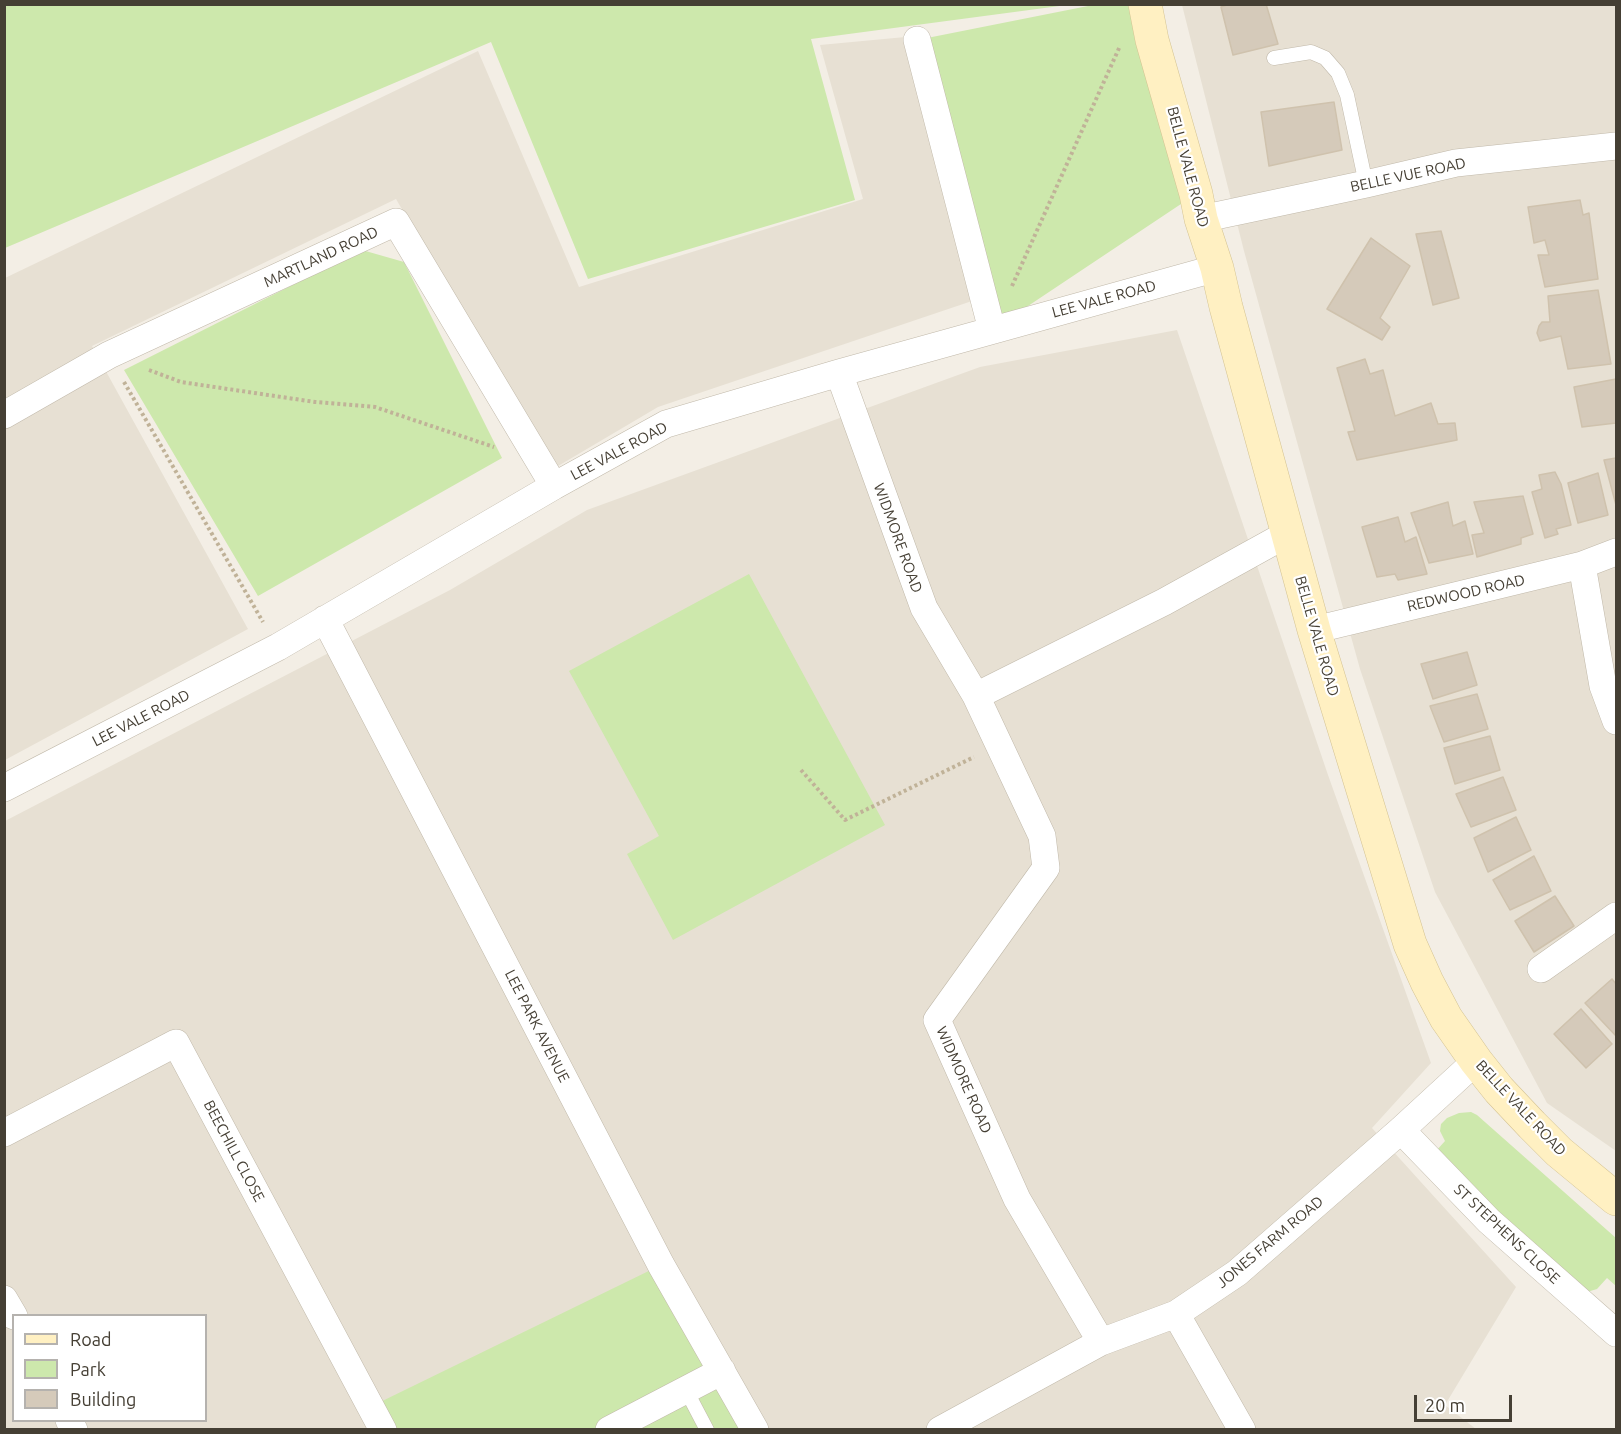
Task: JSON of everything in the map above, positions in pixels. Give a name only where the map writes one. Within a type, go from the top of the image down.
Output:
[{"type":"main road","name":"BELLE VALE ROAD","points":[[1145,4],[1152,40],[1201,219],[1217,268],[1314,630],[1410,944],[1446,1018],[1499,1090],[1559,1152],[1617,1199]]},
{"type":"street","points":[[916,40],[992,330]]},
{"type":"street","name":"BELLE VUE ROAD","points":[[1201,219],[1456,163],[1617,146]]},
{"type":"street","name":"MARTLAND ROAD","points":[[4,415],[109,355],[396,222],[554,486]]},
{"type":"street","name":"LEE VALE ROAD","points":[[4,788],[278,647],[554,486],[666,424],[839,373],[1217,268]]},
{"type":"street","name":"WIDMORE ROAD","points":[[839,373],[924,608],[976,696],[1042,836],[1046,868],[937,1020],[1017,1199],[1101,1342]]},
{"type":"street","points":[[976,696],[1164,602],[1287,534]]},
{"type":"street","name":"REDWOOD ROAD","points":[[1314,630],[1582,565],[1617,552]]},
{"type":"street","points":[[1582,565],[1603,686],[1617,721]]},
{"type":"street","name":"LEE PARK AVENUE","points":[[325,619],[655,1254],[755,1430]]},
{"type":"street","points":[[1541,969],[1617,916]]},
{"type":"street","name":"BEECHILL CLOSE","points":[[4,1133],[176,1043],[383,1430]]},
{"type":"street","name":"JONES FARM ROAD","points":[[940,1430],[1101,1342],[1176,1314],[1237,1273],[1401,1130],[1476,1061]]},
{"type":"street","name":"ST STEPHENS CLOSE","points":[[1401,1130],[1489,1221],[1617,1333]]},
{"type":"street","points":[[4,1299],[13,1314]]},
{"type":"street","points":[[1176,1314],[1242,1430]]},
{"type":"street","points":[[609,1430],[722,1371]]},
{"type":"lane","points":[[1274,58],[1311,52],[1325,58],[1338,72],[1347,95],[1366,184]]},
{"type":"lane","points":[[686,1390],[707,1430]]},
{"type":"path","points":[[992,330],[1124,37]]},
{"type":"path","points":[[109,355],[181,382],[315,402],[375,407],[501,449],[526,440]]},
{"type":"path","points":[[109,355],[278,647]]},
{"type":"path","points":[[801,770],[845,820],[999,745]]},
{"type":"shaded area","points":[[1182,5],[1616,5],[1616,1151],[1547,1103],[1435,892],[1360,669],[1244,251]]},
{"type":"shaded area","points":[[916,36],[972,301],[658,407],[553,469],[396,199],[92,346],[248,629],[5,760],[5,278],[478,51],[579,287],[863,199],[820,45]]},
{"type":"shaded area","points":[[1177,330],[1328,775],[1431,1063],[1372,1128],[1516,1287],[1445,1405],[1476,1429],[5,1430],[5,821],[450,590],[587,510],[980,367]]},
{"type":"green space","points":[[5,4],[1067,5],[811,39],[855,200],[588,279],[491,42],[5,248]]},
{"type":"green space","points":[[1093,5],[1146,5],[1196,194],[992,330],[917,40]]},
{"type":"green space","points":[[362,250],[404,262],[502,458],[258,596],[124,370]]},
{"type":"green space","points":[[749,574],[885,825],[673,940],[627,854],[659,836],[569,671]]},
{"type":"green space","points":[[1471,1112],[1616,1238],[1616,1286],[1607,1278],[1597,1289],[1587,1292],[1533,1250],[1436,1151],[1445,1141],[1440,1131],[1441,1124],[1447,1118],[1459,1113]]},
{"type":"green space","points":[[661,1265],[755,1429],[383,1429],[370,1407]]},
{"type":"building","points":[[1230,4],[1266,4],[1278,44],[1233,55],[1221,7]]},
{"type":"building","points":[[1334,102],[1342,150],[1269,166],[1261,112]]},
{"type":"building","points":[[1580,200],[1583,215],[1589,213],[1598,279],[1545,287],[1538,255],[1549,255],[1545,240],[1534,243],[1528,207]]},
{"type":"building","points":[[1441,231],[1459,298],[1433,305],[1416,234]]},
{"type":"building","points":[[1371,238],[1410,266],[1380,318],[1390,327],[1382,340],[1327,309]]},
{"type":"building","points":[[1598,290],[1611,364],[1568,369],[1561,336],[1540,341],[1537,333],[1542,322],[1550,322],[1548,296]]},
{"type":"building","points":[[1365,359],[1370,374],[1383,370],[1395,416],[1431,403],[1438,424],[1455,423],[1457,440],[1357,460],[1348,432],[1355,431],[1337,368]]},
{"type":"building","points":[[1616,379],[1616,423],[1582,427],[1574,387]]},
{"type":"building","points":[[1616,458],[1616,505],[1604,460]]},
{"type":"building","points":[[1555,472],[1561,484],[1571,525],[1556,529],[1558,534],[1545,538],[1532,492],[1542,489],[1539,475]]},
{"type":"building","points":[[1598,473],[1608,515],[1578,523],[1568,483]]},
{"type":"building","points":[[1523,496],[1533,534],[1521,538],[1521,544],[1477,557],[1472,535],[1484,533],[1474,502]]},
{"type":"building","points":[[1448,502],[1453,526],[1465,521],[1473,554],[1429,563],[1411,513]]},
{"type":"building","points":[[1398,517],[1405,542],[1416,537],[1427,574],[1398,580],[1395,574],[1377,577],[1362,527]]},
{"type":"building","points":[[1467,652],[1477,685],[1433,699],[1421,664]]},
{"type":"building","points":[[1477,694],[1488,729],[1444,742],[1430,706]]},
{"type":"building","points":[[1490,736],[1500,770],[1455,784],[1444,748]]},
{"type":"building","points":[[1503,777],[1516,810],[1471,827],[1456,794]]},
{"type":"building","points":[[1516,817],[1531,850],[1488,872],[1474,838]]},
{"type":"building","points":[[1534,856],[1551,891],[1510,910],[1493,880]]},
{"type":"building","points":[[1555,896],[1574,926],[1534,952],[1515,921]]},
{"type":"building","points":[[1612,979],[1616,984],[1616,1036],[1585,1003]]},
{"type":"building","points":[[1581,1009],[1612,1044],[1586,1068],[1554,1034]]}]
